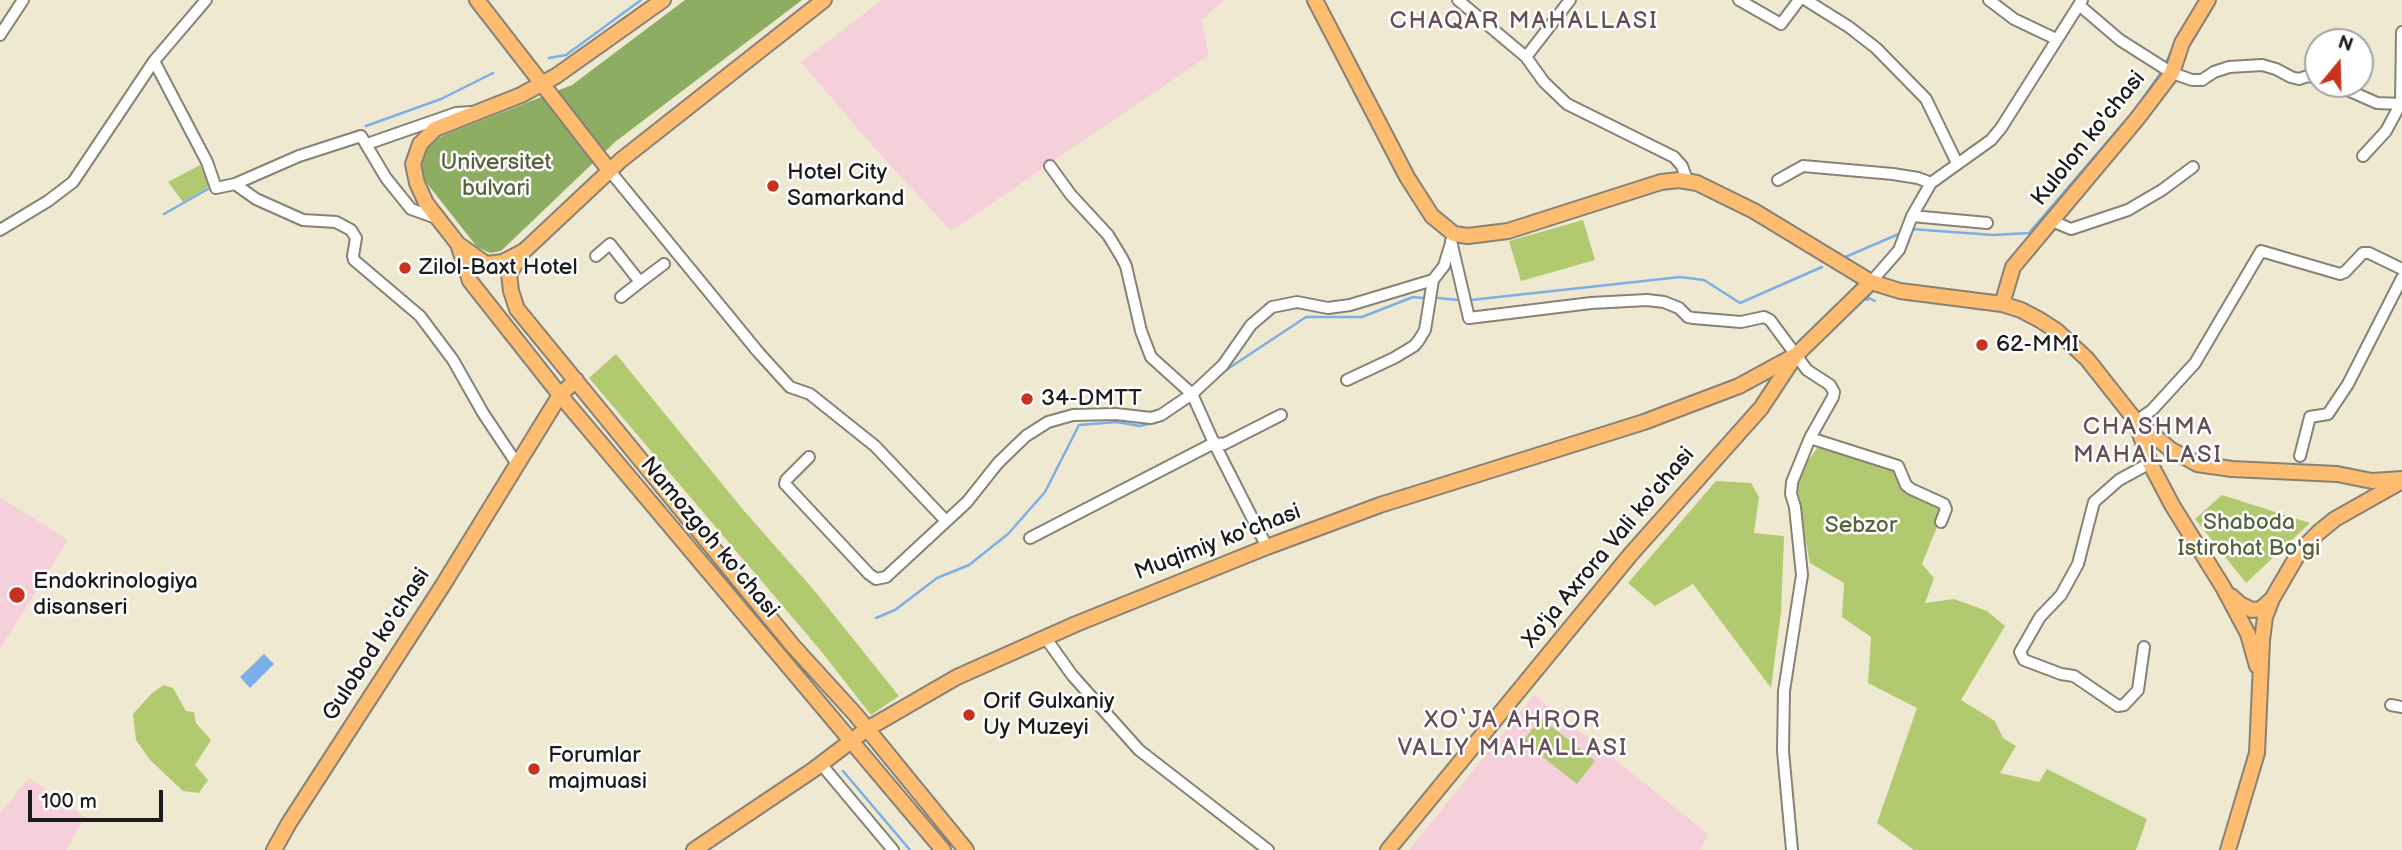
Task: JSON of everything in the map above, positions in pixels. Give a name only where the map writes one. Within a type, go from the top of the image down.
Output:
[{"type":"main road","points":[[477,0],[609,170]]},
{"type":"main road","points":[[663,0],[541,85],[435,129],[420,144],[413,164],[417,183],[426,203],[458,244],[486,264],[503,262],[524,251],[609,170],[824,0]]},
{"type":"main road","points":[[1315,0],[1407,177],[1432,216],[1452,237],[1508,231],[1661,182],[1687,180],[1706,186],[1754,211],[1871,282],[1900,291],[2002,304],[2021,310],[2057,331],[2101,375],[2136,421],[2170,449],[2189,460],[2216,468],[2337,474],[2372,481],[2402,480]]},
{"type":"main road","name":"Kulolon ko'chasi","points":[[2002,304],[2013,267],[2052,221],[2166,69],[2207,0]]},
{"type":"main road","name":"Namozgoh ko'chasi","points":[[458,244],[470,281],[560,396],[852,740],[936,848]]},
{"type":"main road","name":"Namozgoh ko'chasi","points":[[524,251],[509,274],[517,309],[793,646],[867,729],[966,850]]},
{"type":"main road","name":"Xo'ja Axrora Vali ko'chasi","points":[[1388,850],[1631,554],[1761,408],[1796,355],[1871,282]]},
{"type":"main road","name":"Muqimiy ko'chasi","points":[[694,850],[821,764],[867,729],[957,677],[1045,637],[1267,547],[1380,505],[1644,422],[1739,386],[1796,355]]},
{"type":"main road","name":"Gulobod ko'chasi","points":[[274,850],[560,396],[576,380]]},
{"type":"main road","points":[[2136,421],[2150,463],[2172,505],[2249,634],[2261,680]]},
{"type":"main road","points":[[2150,463],[2157,450],[2170,449]]},
{"type":"main road","points":[[2337,474],[2351,478],[2361,489],[2360,500],[2352,511]]},
{"type":"main road","points":[[2228,850],[2257,753],[2265,617],[2272,599],[2304,546],[2325,527],[2402,480]]},
{"type":"main road","points":[[714,580],[730,569]]},
{"type":"main road","points":[[2223,587],[2240,604],[2252,610],[2261,609],[2272,599]]},
{"type":"street","points":[[0,35],[23,0]]},
{"type":"street","points":[[0,229],[74,182],[154,61],[206,0]]},
{"type":"street","points":[[1458,0],[1526,57],[1544,82],[1567,104],[1674,157],[1682,166],[1687,180]]},
{"type":"street","points":[[1526,57],[1570,0]]},
{"type":"street","points":[[1739,0],[1781,24],[1799,0]]},
{"type":"street","points":[[1806,0],[1876,48],[1926,99],[1957,163]]},
{"type":"street","points":[[1989,0],[2014,19],[2056,39]]},
{"type":"street","points":[[1871,282],[1895,256],[1931,183],[1991,140],[2001,128],[2080,2],[2120,40],[2166,69],[2192,80],[2202,80],[2229,67],[2262,65],[2291,77],[2304,77]]},
{"type":"street","points":[[2364,156],[2386,131],[2402,103],[2402,32]]},
{"type":"street","points":[[154,61],[196,139],[216,188],[235,184],[299,156],[361,135],[386,178],[411,209],[439,219]]},
{"type":"street","points":[[2366,98],[2388,105],[2402,103]]},
{"type":"street","points":[[367,144],[456,113],[478,112]]},
{"type":"street","points":[[1049,166],[1071,195],[1108,235],[1122,258],[1141,331],[1152,357],[1192,394],[1267,547]]},
{"type":"street","points":[[1778,180],[1803,166],[1893,174],[1931,183]]},
{"type":"street","points":[[2052,221],[2071,229],[2128,210],[2193,167]]},
{"type":"street","points":[[609,170],[790,387],[810,394],[875,446],[946,521]]},
{"type":"street","points":[[235,184],[256,199],[303,220],[336,222],[351,230],[356,238],[354,260],[420,316],[453,360],[483,413],[517,464]]},
{"type":"street","points":[[1908,226],[1987,223]]},
{"type":"street","points":[[1347,380],[1414,346],[1425,330],[1433,280],[1444,266],[1452,237]]},
{"type":"street","points":[[1452,237],[1469,318],[1591,303],[1655,300],[1679,308],[1693,318],[1741,322],[1764,317],[1770,320],[1807,370],[1830,385],[1834,391],[1792,482],[1791,495],[1796,518],[1801,575],[1784,691],[1783,751],[1792,850]]},
{"type":"street","points":[[596,256],[610,244],[640,282]]},
{"type":"street","points":[[2136,421],[2152,410],[2195,363],[2261,251],[2340,274],[2362,253],[2370,253],[2402,270]]},
{"type":"street","points":[[621,297],[664,264]]},
{"type":"street","points":[[2300,456],[2310,418],[2313,415],[2328,414],[2348,384],[2402,278]]},
{"type":"street","points":[[809,457],[785,484],[845,550],[876,579],[886,577],[967,502],[998,463],[1048,422],[1073,415],[1116,414],[1151,418],[1160,415],[1192,394],[1230,358],[1251,325],[1272,307],[1297,302],[1328,308],[1350,305],[1433,280]]},
{"type":"street","points":[[1030,538],[1214,443],[1224,444],[1281,415]]},
{"type":"street","points":[[1810,438],[1898,466],[1906,485],[1944,504],[1941,522]]},
{"type":"street","points":[[2144,647],[2138,690],[2124,705],[2118,706],[2074,676],[2061,674],[2020,656],[2040,617],[2061,595],[2078,564],[2094,502],[2119,480],[2150,463]]},
{"type":"street","points":[[1045,637],[1072,676],[1139,750],[1267,849]]},
{"type":"street","points":[[821,764],[893,850]]},
{"type":"shaded area","points":[[882,0],[1224,0],[1201,20],[1209,55],[951,231],[870,143],[801,62]]},
{"type":"shaded area","name":"Endokrinologiya disanseri","points":[[0,497],[68,540],[0,649]]},
{"type":"shaded area","points":[[1534,695],[1708,834],[1701,850],[1409,850]]},
{"type":"shaded area","points":[[29,778],[85,817],[66,850],[0,850],[0,813]]},
{"type":"green space","name":"Universitet bulvari","points":[[685,0],[802,0],[615,142],[501,251],[490,253],[477,247],[422,177],[423,155],[427,147],[449,133],[572,85]]},
{"type":"green space","points":[[200,165],[210,186],[183,202],[168,182]]},
{"type":"green space","points":[[1583,220],[1595,260],[1521,281],[1509,241]]},
{"type":"green space","points":[[616,354],[899,696],[871,715],[821,651],[589,378]]},
{"type":"green space","name":"Sebzor","points":[[1822,441],[1896,464],[1906,492],[1945,507],[1922,564],[1934,578],[1925,603],[1954,599],[1987,611],[2005,626],[1961,700],[1995,721],[2003,738],[2016,746],[2000,773],[2039,782],[2047,769],[2147,819],[2136,850],[1914,850],[1877,823],[1917,708],[1868,683],[1871,637],[1842,617],[1844,583],[1810,563],[1795,488],[1803,468]]},
{"type":"green space","points":[[1716,481],[1751,483],[1759,497],[1754,533],[1784,536],[1781,612],[1771,688],[1693,584],[1655,606],[1628,583]]},
{"type":"green space","name":"Shaboda Istirohat Bo'gi","points":[[2222,495],[2310,523],[2246,583],[2195,519]]},
{"type":"green space","points":[[164,685],[173,688],[186,711],[194,712],[196,723],[211,740],[195,765],[208,780],[199,793],[183,791],[150,760],[136,740],[133,714],[152,693]]},
{"type":"green space","points":[[1541,718],[1595,761],[1577,784],[1523,741]]},
{"type":"water","points":[[264,654],[274,664],[250,688],[240,677]]},
{"type":"waterway","points":[[549,58],[566,55],[641,0]]},
{"type":"waterway","points":[[2165,65],[2174,45]]},
{"type":"waterway","points":[[1911,229],[1993,235],[2029,233],[2136,108],[2162,71]]},
{"type":"waterway","points":[[366,126],[441,99],[493,73]]},
{"type":"waterway","points":[[321,143],[331,140]]},
{"type":"waterway","points":[[164,214],[208,189]]},
{"type":"waterway","points":[[1843,258],[1901,233]]},
{"type":"waterway","points":[[1471,300],[1680,277],[1704,280],[1740,303],[1822,267]]},
{"type":"waterway","points":[[1211,383],[1306,317],[1362,317],[1413,297],[1423,298]]},
{"type":"waterway","points":[[1438,298],[1458,300]]},
{"type":"waterway","points":[[1867,300],[1869,298],[1875,301]]},
{"type":"waterway","points":[[876,618],[895,610],[937,578],[969,565],[1008,534],[1045,492],[1079,425],[1117,422],[1140,426],[1156,422]]},
{"type":"waterway","points":[[843,771],[910,850]]},
{"type":"place","name":"Hotel City Samarkand","points":[[773,186]]},
{"type":"place","name":"Zilol-Baxt Hotel","points":[[405,268]]},
{"type":"place","name":"62-MMI","points":[[1982,345]]},
{"type":"place","name":"34-DMTT","points":[[1027,399]]},
{"type":"place","name":"Endokrinologiya disanseri","points":[[17,595]]},
{"type":"place","name":"Orif Gulxaniy Uy Muzeyi","points":[[969,715]]},
{"type":"place","name":"Forumlar majmuasi","points":[[534,769]]},
{"type":"district","name":"CHAQAR MAHALLASI","points":[[1524,22]]},
{"type":"district","name":"CHASHMA MAHALLASI","points":[[2148,442]]},
{"type":"district","name":"XO‘JA AHROR VALIY MAHALLASI","points":[[1513,735]]}]
